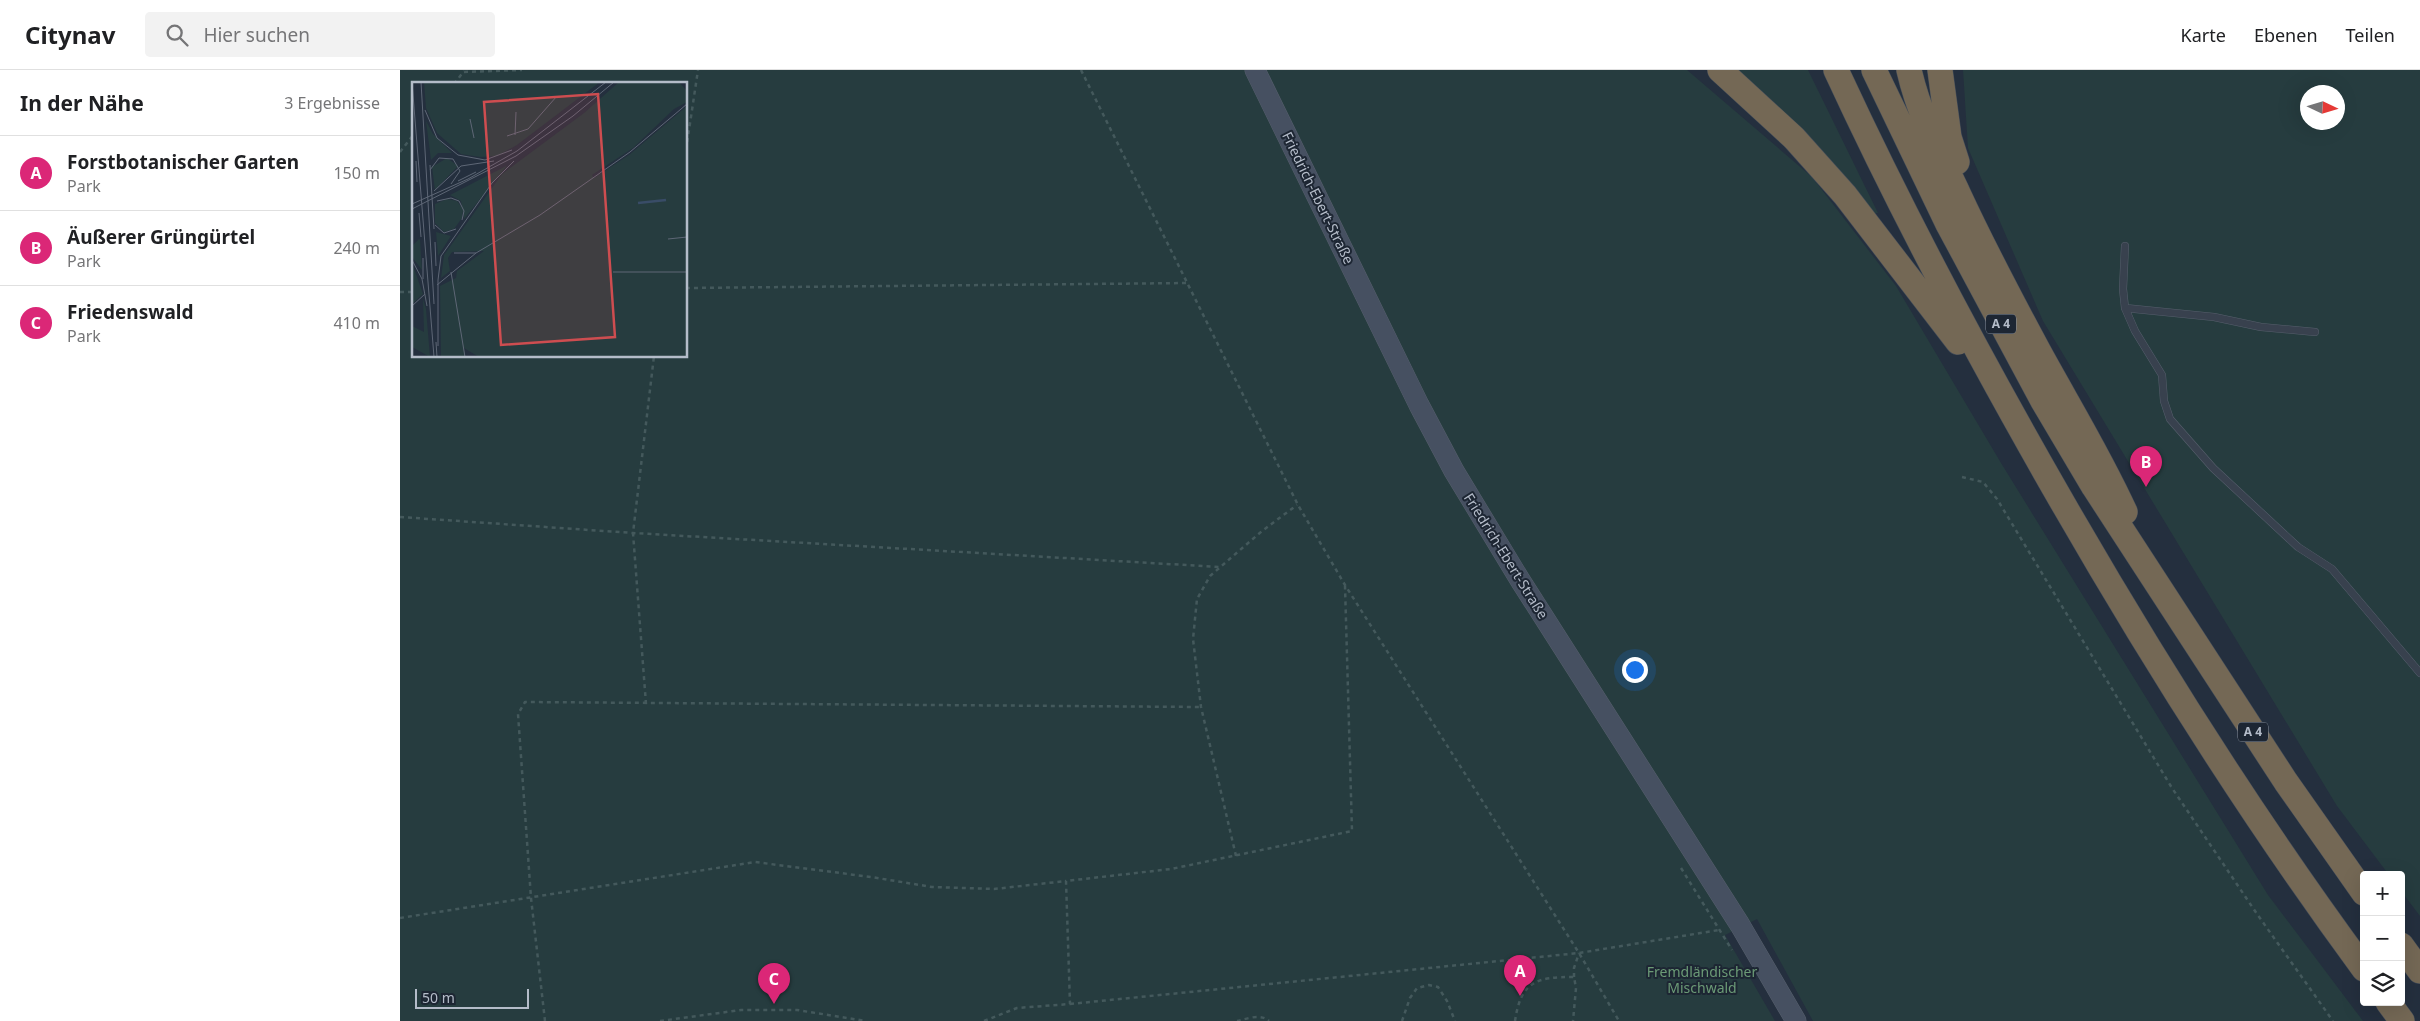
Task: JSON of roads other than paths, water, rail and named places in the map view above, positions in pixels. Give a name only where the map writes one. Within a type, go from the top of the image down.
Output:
[{"type":"highway","points":[[1720,70],[1794,138],[1845,195],[1896,259],[1929,306],[2001,396]]},
{"type":"highway","name":"A 4","points":[[1836,70],[1868,140],[1948,298],[2001,396],[2130,621],[2248,802],[2360,963]]},
{"type":"highway","name":"A 4","points":[[1874,70],[1948,224],[2043,401],[2094,487],[2286,782],[2360,887]]},
{"type":"highway","points":[[1940,70],[1944,109],[1955,156],[2012,299]]},
{"type":"highway","points":[[1905,73],[1925,123],[2012,299],[2105,467],[2147,568]]},
{"type":"highway","points":[[2405,950],[2420,971]]},
{"type":"highway","points":[[2391,1006],[2402,1021]]},
{"type":"main road","name":"Friedrich-Ebert-Straße","points":[[1255,70],[1419,405],[1454,471],[1520,580],[1740,925],[1796,1021]]},
{"type":"lane","points":[[2125,246],[2123,289],[2125,308],[2162,375],[2164,401],[2170,419],[2213,468],[2298,547],[2332,569],[2420,672]]},
{"type":"lane","points":[[2125,308],[2214,316],[2261,327],[2315,332]]},
{"type":"place","name":"Äußerer Grüngürtel","points":[[2146,487]]},
{"type":"place","name":"Forstbotanischer Garten","points":[[1520,996]]},
{"type":"place","name":"Friedenswald","points":[[774,1004]]},
{"type":"park label","name":"Fremdländischer Mischwald","points":[[1702,980]]}]
